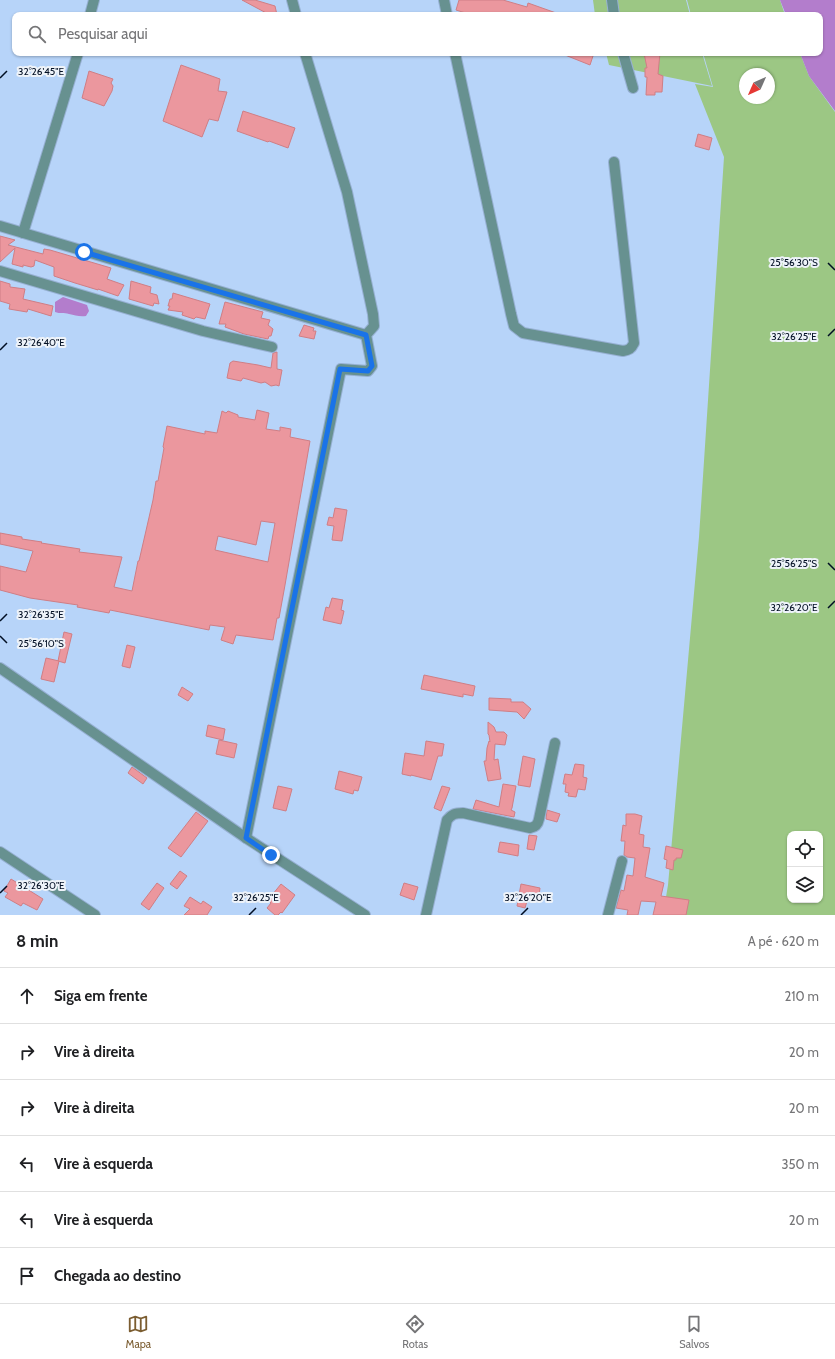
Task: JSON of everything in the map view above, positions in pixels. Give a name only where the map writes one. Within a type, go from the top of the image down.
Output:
[{"type":"street","points":[[91,12],[94,0]]},
{"type":"street","points":[[292,0],[295,12]]},
{"type":"street","points":[[444,0],[446,12]]},
{"type":"street","points":[[612,0],[614,12]]},
{"type":"street","points":[[23,233],[77,56]]},
{"type":"street","points":[[306,56],[347,192],[373,314],[374,326],[366,335]]},
{"type":"street","points":[[456,56],[511,314],[514,326],[523,333],[623,351],[632,348],[634,343],[614,162]]},
{"type":"street","points":[[623,56],[633,88]]},
{"type":"street","points":[[0,226],[366,335]]},
{"type":"street","points":[[0,271],[203,330],[272,347]]},
{"type":"street","points":[[246,838],[340,369],[368,371],[372,366],[366,335]]},
{"type":"street","points":[[0,668],[246,838],[365,915]]},
{"type":"street","points":[[426,915],[447,820],[451,815],[463,813],[530,828],[534,827],[538,824],[555,743]]},
{"type":"street","points":[[0,852],[95,915]]},
{"type":"street","points":[[608,915],[622,860]]},
{"type":"green space","points":[[593,0],[686,0],[689,12],[595,12]]},
{"type":"green space","points":[[687,0],[780,0],[784,12],[690,12]]},
{"type":"green space","points":[[607,56],[703,56],[712,86],[609,65]]},
{"type":"green space","points":[[704,56],[801,56],[809,76],[835,112],[835,915],[663,915],[668,885],[699,537],[724,157],[695,84],[713,87]]},
{"type":"shaded area","points":[[780,0],[835,0],[835,111],[809,76],[801,56],[823,56],[823,12],[785,12]]},
{"type":"shaded area","points":[[63,297],[87,305],[89,311],[86,316],[55,312],[55,302]]},
{"type":"building","points":[[242,0],[255,0],[275,6],[276,12],[264,12]]},
{"type":"building","points":[[459,0],[503,0],[527,7],[528,3],[553,12],[462,12],[456,10]]},
{"type":"building","points":[[568,56],[593,56],[590,65]]},
{"type":"building","points":[[645,56],[660,56],[658,74],[663,76],[662,92],[655,92],[655,95],[646,95],[647,77],[645,77],[645,68],[647,68]]},
{"type":"building","points":[[181,65],[220,79],[218,91],[227,92],[218,121],[209,119],[202,137],[163,121]]},
{"type":"building","points":[[89,71],[113,79],[111,83],[113,86],[112,91],[104,106],[82,98]]},
{"type":"building","points":[[243,111],[295,128],[288,148],[237,131]]},
{"type":"building","points":[[698,134],[712,138],[709,150],[695,146]]},
{"type":"building","points":[[0,236],[15,240],[8,245],[43,254],[44,249],[50,250],[111,268],[107,279],[124,285],[118,296],[54,276],[54,267],[35,260],[34,266],[31,267],[23,265],[23,267],[12,264],[15,248],[0,262]]},
{"type":"building","points":[[0,281],[10,284],[10,287],[25,289],[23,299],[53,306],[51,316],[28,309],[27,312],[9,309],[10,304],[0,301]]},
{"type":"building","points":[[131,281],[151,287],[150,293],[157,295],[159,304],[154,303],[153,306],[129,299]]},
{"type":"building","points":[[173,293],[210,304],[205,319],[196,317],[194,319],[182,315],[183,312],[168,310]]},
{"type":"building","points":[[225,302],[263,312],[261,318],[270,320],[268,325],[273,329],[271,336],[269,336],[268,339],[244,334],[225,327],[226,324],[219,324]]},
{"type":"building","points":[[304,325],[314,328],[313,331],[316,331],[314,339],[299,336]]},
{"type":"building","points":[[277,352],[277,369],[282,370],[279,386],[271,386],[265,382],[261,383],[243,378],[241,381],[227,378],[230,363],[233,361],[271,368],[273,353]]},
{"type":"building","points":[[257,410],[269,413],[266,429],[280,431],[280,427],[291,429],[290,437],[310,441],[279,618],[277,618],[273,640],[236,635],[233,644],[221,640],[225,627],[210,625],[209,630],[110,610],[109,613],[77,607],[78,605],[30,598],[0,590],[0,566],[26,572],[33,551],[0,544],[0,533],[22,537],[22,539],[42,542],[41,543],[80,549],[79,552],[122,557],[114,587],[132,591],[156,481],[158,481],[167,426],[205,434],[205,431],[217,433],[222,411],[226,413],[228,411],[238,415],[238,417],[255,420]],"holes":[[[261,521],[275,523],[268,562],[215,550],[218,536],[256,545]]]},
{"type":"building","points":[[335,508],[347,510],[342,541],[332,540],[334,526],[327,525],[329,517],[333,518]]},
{"type":"building","points":[[332,598],[343,600],[341,610],[344,611],[341,624],[323,620],[326,607],[329,608]]},
{"type":"building","points":[[64,632],[72,634],[65,663],[58,661]]},
{"type":"building","points":[[127,645],[135,647],[130,668],[122,666]]},
{"type":"building","points":[[46,658],[59,661],[54,682],[41,679]]},
{"type":"building","points":[[424,675],[475,686],[473,696],[463,694],[463,697],[421,689]]},
{"type":"building","points":[[182,687],[193,694],[188,701],[178,695]]},
{"type":"building","points":[[489,698],[511,699],[511,702],[523,702],[531,709],[524,719],[517,712],[489,710]]},
{"type":"building","points":[[488,722],[494,727],[496,732],[504,732],[507,735],[505,745],[495,744],[494,760],[498,759],[501,779],[488,781],[484,761],[486,761],[487,748],[489,741],[490,742]]},
{"type":"building","points":[[208,725],[225,729],[223,740],[206,736]]},
{"type":"building","points":[[219,740],[237,744],[234,758],[216,754]]},
{"type":"building","points":[[426,741],[444,744],[442,756],[438,756],[431,780],[402,774],[405,753],[424,756]]},
{"type":"building","points":[[523,756],[535,759],[530,787],[518,785]]},
{"type":"building","points":[[575,764],[584,765],[583,777],[587,778],[585,790],[578,789],[576,797],[568,796],[569,793],[565,792],[566,784],[563,784],[565,774],[572,775]]},
{"type":"building","points":[[132,767],[147,778],[143,784],[128,773]]},
{"type":"building","points":[[339,771],[362,777],[358,791],[354,790],[353,794],[335,789]]},
{"type":"building","points":[[503,784],[516,786],[511,810],[515,812],[514,817],[473,809],[476,800],[499,807]]},
{"type":"building","points":[[278,786],[292,789],[286,811],[273,808]]},
{"type":"building","points":[[442,786],[450,788],[441,811],[434,808]]},
{"type":"building","points":[[547,810],[560,814],[557,822],[546,819]]},
{"type":"building","points":[[196,812],[208,821],[181,857],[168,848]]},
{"type":"building","points":[[626,814],[642,816],[639,834],[644,835],[643,847],[650,848],[645,877],[664,883],[661,896],[689,900],[686,915],[653,915],[656,902],[641,901],[638,915],[627,915],[628,910],[616,908],[621,890],[624,891],[627,875],[633,876],[635,858],[624,855],[625,841],[621,841],[623,825],[626,826]]},
{"type":"building","points":[[529,835],[537,836],[534,850],[527,849]]},
{"type":"building","points":[[500,842],[519,845],[518,856],[498,852]]},
{"type":"building","points":[[666,846],[683,850],[681,858],[676,858],[676,860],[674,860],[673,870],[666,868],[667,860],[664,859]]},
{"type":"building","points":[[180,871],[187,876],[177,889],[170,884]]},
{"type":"building","points":[[11,879],[43,899],[37,910],[23,903],[21,906],[5,897],[8,893],[4,891]]},
{"type":"building","points":[[157,883],[164,888],[149,910],[141,904]]},
{"type":"building","points":[[404,883],[418,887],[414,900],[400,895]]},
{"type":"building","points":[[281,884],[295,895],[282,913],[281,912],[278,915],[275,915],[267,908],[271,903],[268,900]]},
{"type":"building","points":[[521,884],[540,888],[539,896],[529,894],[525,908],[517,906]]},
{"type":"building","points":[[190,897],[201,904],[203,901],[212,907],[207,915],[184,915],[190,909],[184,906]]},
{"type":"route","points":[[84,252],[366,335],[372,366],[368,371],[340,369],[246,838],[271,855]]}]
